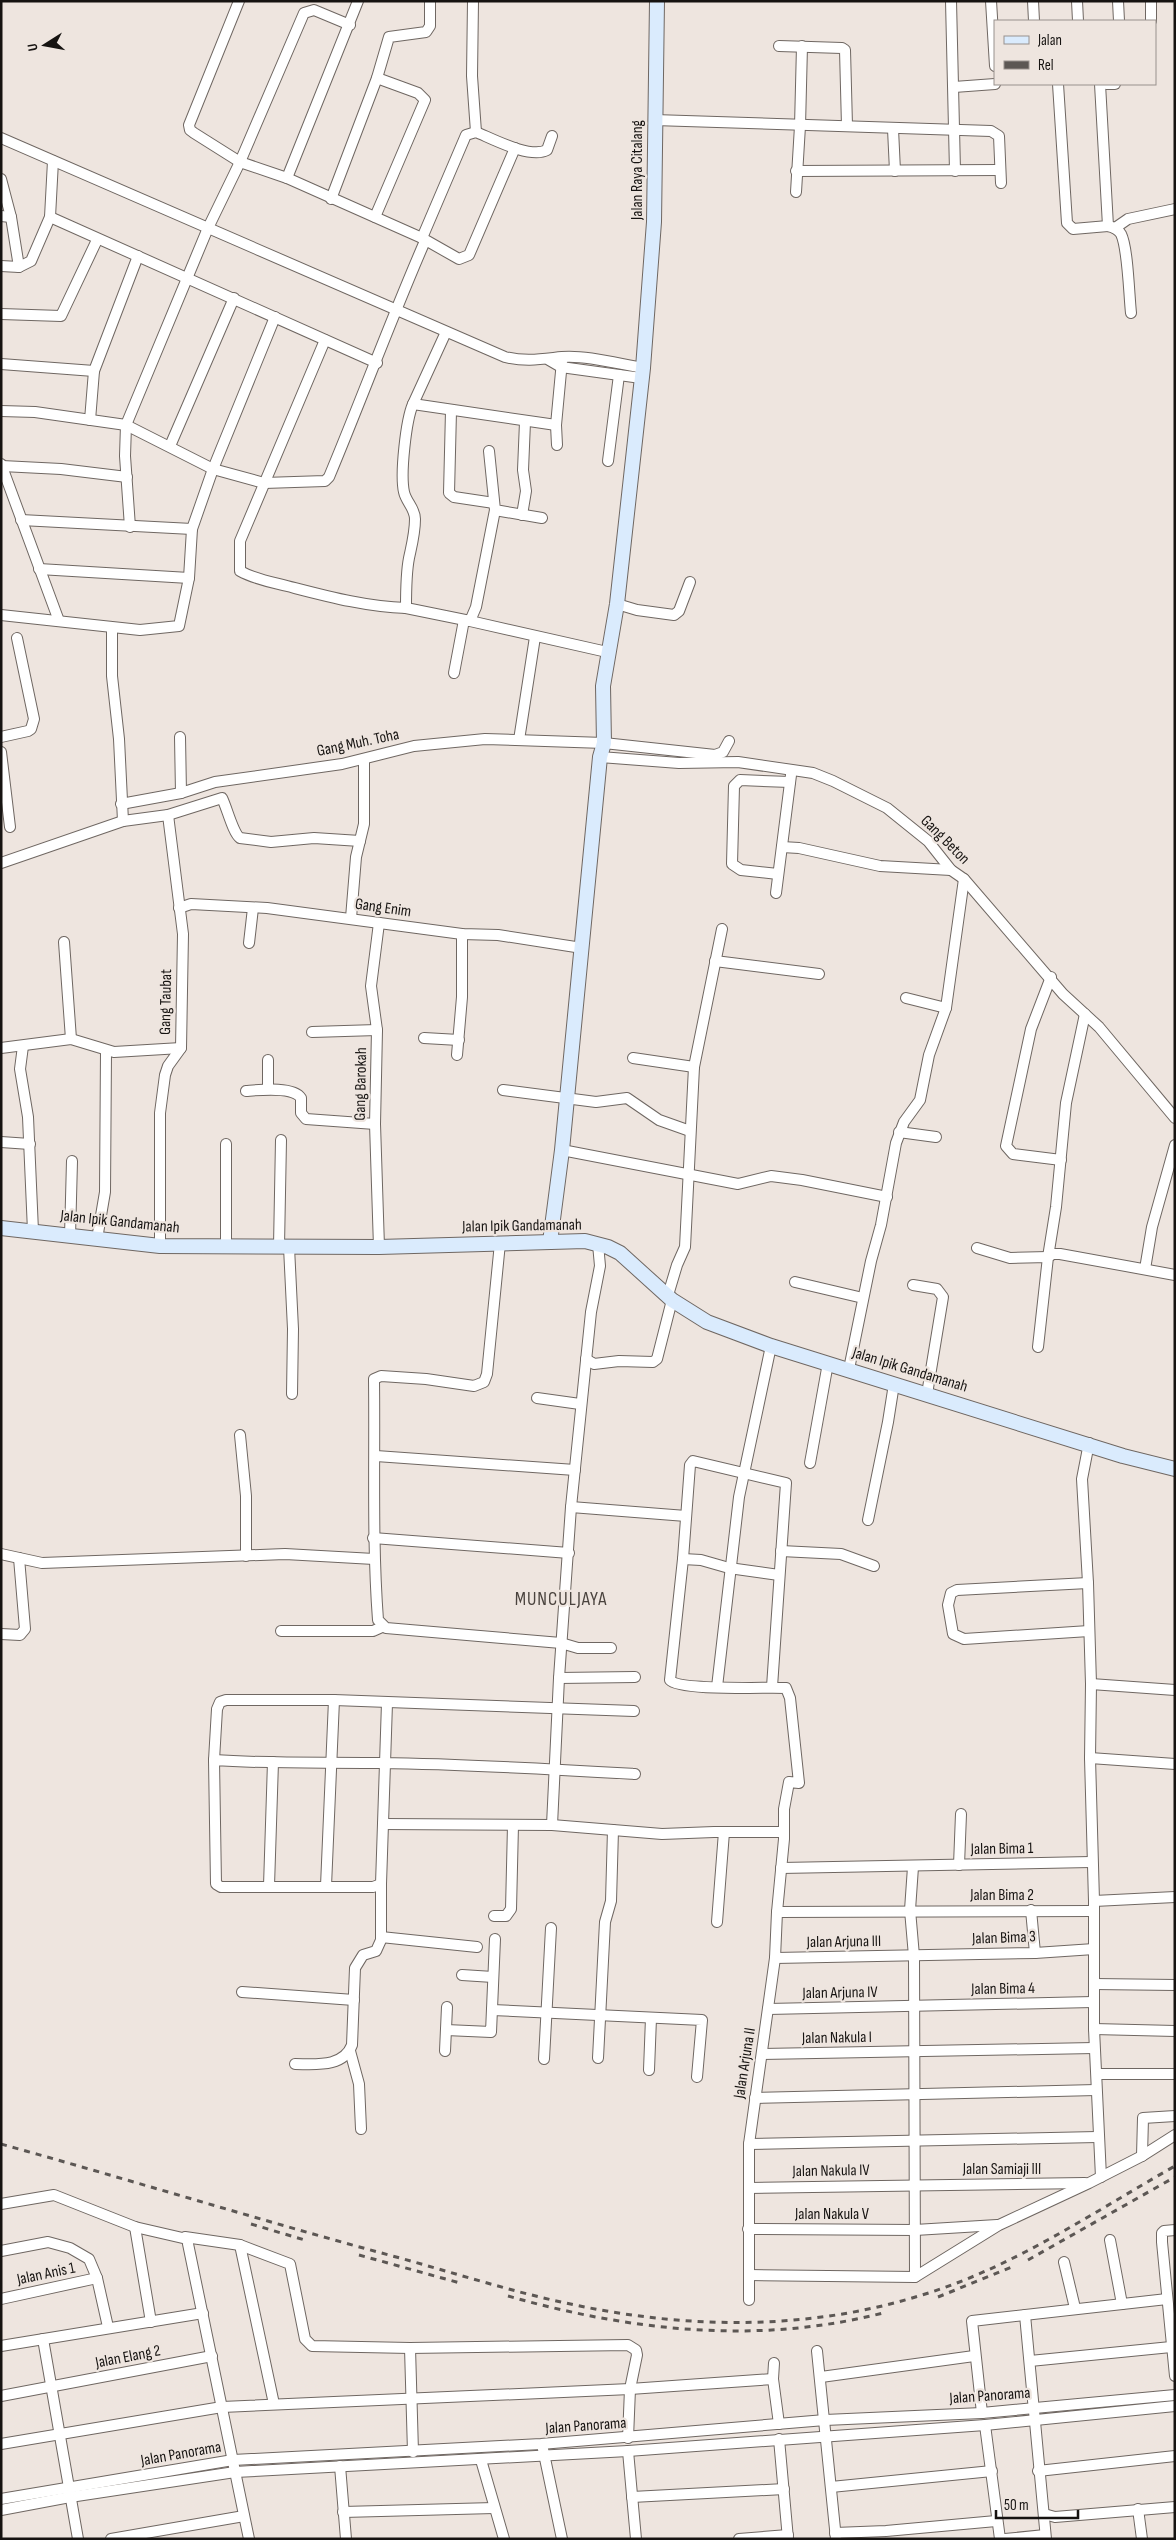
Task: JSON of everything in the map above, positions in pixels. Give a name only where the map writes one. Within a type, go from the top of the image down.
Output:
[{"type":"street","points":[[239,1],[189,125],[190,130],[194,133],[240,162],[287,178],[424,239],[459,259],[469,255],[515,148]]},
{"type":"street","points":[[287,178],[350,25],[358,1]]},
{"type":"street","points":[[331,198],[378,78],[386,45],[391,35],[421,33],[429,29],[430,1]]},
{"type":"street","points":[[473,1],[472,76],[476,132]]},
{"type":"street","name":"Jalan Raya Citalang","points":[[550,1242],[562,1150],[600,757],[604,743],[602,706],[607,652],[617,604],[642,369],[654,222],[657,1]]},
{"type":"street","points":[[951,1],[955,171]]},
{"type":"street","points":[[991,1],[994,50]]},
{"type":"street","points":[[1033,1],[1034,20]]},
{"type":"street","points":[[1077,1],[1078,20]]},
{"type":"street","points":[[1118,1],[1119,20]]},
{"type":"street","points":[[1151,1],[1151,20]]},
{"type":"street","points":[[130,527],[126,424],[208,228],[240,162],[304,13],[314,10],[350,25]]},
{"type":"street","points":[[779,46],[842,48],[845,50],[847,126]]},
{"type":"street","points":[[796,192],[802,46]]},
{"type":"street","points":[[375,217],[425,100],[418,93],[378,78]]},
{"type":"street","points":[[954,87],[994,84]]},
{"type":"street","points":[[1058,85],[1067,223],[1073,230],[1111,227],[1128,219],[1175,208]]},
{"type":"street","points":[[1100,85],[1111,227]]},
{"type":"street","points":[[654,120],[996,132],[998,136],[1001,183]]},
{"type":"street","points":[[893,129],[895,171]]},
{"type":"street","points":[[1,411],[36,412],[126,424],[213,469],[264,483],[325,481],[329,477],[376,363],[463,139],[470,133],[476,132],[515,148],[537,153],[547,150],[552,136]]},
{"type":"street","points":[[1,138],[505,357],[520,360],[549,360],[619,375],[642,369]]},
{"type":"street","points":[[1,266],[19,267],[31,261],[50,217],[53,161]]},
{"type":"street","points":[[796,171],[1000,170]]},
{"type":"street","points":[[1,178],[6,216],[19,267]]},
{"type":"street","points":[[50,217],[97,240],[234,298],[376,363]]},
{"type":"street","points":[[1111,227],[1121,234],[1125,252],[1131,313]]},
{"type":"street","points":[[1,314],[61,316],[97,240]]},
{"type":"street","points":[[90,420],[94,372],[138,256]]},
{"type":"street","points":[[170,446],[234,298]]},
{"type":"street","points":[[1,614],[112,628],[150,630],[179,626],[183,618],[190,578],[192,529],[213,469],[275,317]]},
{"type":"street","points":[[406,608],[409,559],[414,541],[415,518],[414,511],[406,499],[403,483],[408,419],[446,332]]},
{"type":"street","points":[[325,340],[240,541],[240,570],[248,576],[304,592],[382,607],[406,608],[607,652]]},
{"type":"street","points":[[561,362],[642,369]]},
{"type":"street","points":[[557,445],[556,425],[561,362]]},
{"type":"street","points":[[1,364],[94,372]]},
{"type":"street","points":[[608,461],[619,375]]},
{"type":"street","points":[[413,404],[525,422],[556,425]]},
{"type":"street","points":[[451,411],[449,493],[454,498],[522,515],[542,518]]},
{"type":"street","points":[[522,515],[526,491],[523,470],[525,422]]},
{"type":"street","points":[[454,673],[467,621],[476,607],[495,507],[489,450]]},
{"type":"street","points":[[59,621],[2,465],[127,477]]},
{"type":"street","points":[[21,520],[74,521],[130,527],[192,529]]},
{"type":"street","points":[[39,569],[190,578]]},
{"type":"street","points":[[617,604],[637,610],[674,616],[679,611],[690,582]]},
{"type":"street","points":[[112,628],[112,676],[119,739],[122,812]]},
{"type":"street","points":[[519,740],[535,637]]},
{"type":"street","points":[[1,737],[28,731],[31,729],[34,719],[17,638]]},
{"type":"street","points":[[180,737],[181,793]]},
{"type":"street","name":"Gang Muh. Toha","points":[[122,812],[215,782],[364,767],[414,746],[440,743],[485,739],[604,743],[715,755],[723,752],[729,742]]},
{"type":"street","points":[[1,752],[10,828]]},
{"type":"street","name":"Gang Beton","points":[[600,757],[679,763],[732,761],[812,773],[833,781],[887,808],[928,841],[951,870],[964,879],[1017,942],[1051,977],[1063,994],[1099,1027],[1175,1118]]},
{"type":"street","points":[[351,918],[351,895],[364,824],[364,767]]},
{"type":"street","points":[[776,893],[792,770]]},
{"type":"street","points":[[778,874],[741,870],[732,864],[734,786],[740,780],[790,782]]},
{"type":"street","points":[[1,863],[122,812],[168,815],[222,798],[231,816],[235,832],[240,838],[272,842],[314,838],[360,841]]},
{"type":"street","name":"Gang Taubat","points":[[160,1246],[159,1144],[163,1085],[168,1066],[181,1048],[183,934],[168,815]]},
{"type":"street","points":[[782,847],[798,848],[880,866],[951,870]]},
{"type":"street","points":[[849,1369],[863,1298],[887,1197],[899,1132],[920,1100],[929,1055],[946,1008],[964,879]]},
{"type":"street","name":"Gang Enim","points":[[179,908],[191,904],[253,908],[351,918],[462,934],[498,935],[582,948]]},
{"type":"street","points":[[249,942],[253,908]]},
{"type":"street","name":"Gang Barokah","points":[[379,923],[371,986],[377,1030],[375,1124],[379,1247]]},
{"type":"street","points":[[586,1359],[594,1364],[619,1361],[653,1362],[657,1359],[676,1264],[685,1247],[694,1067],[722,929]]},
{"type":"street","points":[[458,1055],[462,997],[462,934]]},
{"type":"street","points":[[64,942],[70,1039]]},
{"type":"street","points":[[715,961],[819,974]]},
{"type":"street","points":[[1051,977],[1031,1029],[1006,1146],[1013,1154],[1061,1160]]},
{"type":"street","points":[[906,998],[946,1008]]},
{"type":"street","points":[[1038,1347],[1048,1257],[1056,1207],[1066,1103],[1085,1014]]},
{"type":"street","points":[[312,1032],[377,1030]]},
{"type":"street","points":[[424,1038],[459,1040]]},
{"type":"street","points":[[1,1048],[70,1039],[106,1051],[181,1048]]},
{"type":"street","points":[[23,1046],[20,1069],[24,1080],[30,1144],[33,1231]]},
{"type":"street","points":[[97,1239],[105,1192],[106,1051]]},
{"type":"street","points":[[633,1058],[694,1067]]},
{"type":"street","points":[[268,1060],[268,1089]]},
{"type":"street","points":[[246,1091],[268,1089],[294,1091],[302,1101],[301,1113],[306,1119],[375,1124]]},
{"type":"street","points":[[504,1090],[605,1102],[627,1098],[659,1120],[690,1131]]},
{"type":"street","points":[[899,1132],[936,1137]]},
{"type":"street","points":[[281,1140],[284,1247],[292,1311],[292,1394]]},
{"type":"street","points":[[1,1142],[30,1144]]},
{"type":"street","points":[[226,1144],[226,1246]]},
{"type":"street","points":[[1145,1269],[1152,1227],[1175,1145]]},
{"type":"street","points":[[562,1150],[738,1184],[771,1176],[802,1180],[887,1197]]},
{"type":"street","points":[[70,1236],[72,1160]]},
{"type":"street","name":"Jalan Ipik Gandamanah","points":[[1,1228],[160,1246],[379,1247],[577,1241],[598,1244],[620,1253],[670,1298],[707,1322],[771,1346],[1088,1443],[1123,1456],[1175,1469]]},
{"type":"street","points":[[382,1626],[378,1620],[373,1538],[376,1456],[376,1392],[374,1382],[376,1378],[426,1379],[474,1386],[484,1382],[487,1374],[500,1243]]},
{"type":"street","points":[[552,1825],[556,1769],[557,1708],[571,1507],[580,1404],[591,1312],[600,1266],[598,1244]]},
{"type":"street","points":[[977,1248],[1010,1258],[1048,1257],[1053,1254],[1060,1254],[1175,1275]]},
{"type":"street","points":[[795,1282],[863,1298]]},
{"type":"street","points":[[913,1285],[937,1289],[943,1297],[927,1394]]},
{"type":"street","points":[[716,1687],[729,1568],[743,1474],[771,1346]]},
{"type":"street","points":[[810,1463],[828,1363]]},
{"type":"street","points":[[868,1520],[894,1384]]},
{"type":"street","points":[[538,1398],[580,1404]]},
{"type":"street","points":[[240,1436],[246,1496],[246,1556]]},
{"type":"street","points":[[1088,1443],[1082,1479],[1091,1684],[1090,1758],[1094,1906],[1094,2048],[1097,2074],[1097,2137],[1101,2177]]},
{"type":"street","points":[[376,1456],[575,1470]]},
{"type":"street","points":[[693,1461],[743,1474],[786,1483],[772,1687],[716,1687],[677,1684],[670,1680],[683,1559],[690,1465],[693,1461]]},
{"type":"street","points":[[571,1507],[686,1516]]},
{"type":"street","points":[[373,1538],[569,1553]]},
{"type":"street","points":[[781,1551],[841,1554],[874,1566]]},
{"type":"street","points":[[1,1554],[42,1563],[285,1554],[374,1559]]},
{"type":"street","points":[[1,1634],[20,1635],[25,1629],[19,1558]]},
{"type":"street","points":[[683,1559],[701,1560],[729,1568],[779,1575]]},
{"type":"street","points":[[1088,1583],[957,1590],[952,1593],[948,1605],[953,1634],[964,1639],[1089,1631]]},
{"type":"street","points":[[281,1631],[373,1631],[382,1626],[561,1644],[578,1648],[611,1648]]},
{"type":"street","points":[[559,1678],[635,1677]]},
{"type":"street","points":[[1091,1684],[1175,1690]]},
{"type":"street","name":"Jalan Arjuna II","points":[[749,2300],[749,2144],[775,1958],[784,1808],[789,1782],[799,1783],[799,1768],[788,1690],[772,1687]]},
{"type":"street","points":[[381,1884],[373,1887],[221,1887],[216,1884],[214,1760],[217,1709],[222,1701],[334,1700],[634,1711]]},
{"type":"street","points":[[326,1886],[334,1700]]},
{"type":"street","points":[[361,2129],[359,2084],[350,2051],[352,2045],[355,1968],[363,1955],[376,1951],[381,1937],[387,1703]]},
{"type":"street","points":[[1090,1758],[1175,1764]]},
{"type":"street","points":[[214,1760],[384,1763],[556,1769],[635,1774]]},
{"type":"street","points":[[269,1886],[273,1762]]},
{"type":"street","points":[[959,1865],[961,1814]]},
{"type":"street","points":[[383,1824],[552,1825],[662,1834],[784,1832]]},
{"type":"street","points":[[494,1916],[506,1916],[510,1909],[513,1825]]},
{"type":"street","points":[[598,2058],[605,1922],[611,1901],[613,1830]]},
{"type":"street","points":[[717,1922],[724,1832]]},
{"type":"street","name":"Jalan Bima 1","points":[[781,1868],[913,1867],[1092,1862]]},
{"type":"street","points":[[913,1867],[910,1910],[914,1956],[915,2277]]},
{"type":"street","name":"Jalan Bima 2","points":[[777,1912],[1031,1910],[1094,1906],[1175,1897]]},
{"type":"street","points":[[1031,1910],[1035,1952]]},
{"type":"street","points":[[544,2060],[550,1928]]},
{"type":"street","points":[[381,1937],[477,1947]]},
{"type":"street","points":[[446,2030],[491,2032],[495,1939]]},
{"type":"street","name":"Jalan Bima 3","points":[[914,1956],[1094,1949]]},
{"type":"street","name":"Jalan Arjuna III","points":[[775,1958],[914,1956]]},
{"type":"street","points":[[462,1975],[493,1977]]},
{"type":"street","points":[[1094,1984],[1175,1985]]},
{"type":"street","points":[[242,1992],[354,2000]]},
{"type":"street","name":"Jalan Bima 4","points":[[914,2006],[1094,2002]]},
{"type":"street","name":"Jalan Arjuna IV","points":[[768,2009],[914,2006]]},
{"type":"street","points":[[445,2051],[447,2007]]},
{"type":"street","points":[[492,2010],[702,2020],[697,2077]]},
{"type":"street","points":[[649,2070],[651,2018]]},
{"type":"street","points":[[1094,2029],[1175,2030]]},
{"type":"street","name":"Jalan Nakula I","points":[[762,2054],[1094,2048]]},
{"type":"street","points":[[295,2064],[334,2062],[350,2051]]},
{"type":"street","points":[[1097,2074],[1175,2074]]},
{"type":"street","points":[[755,2098],[1096,2090]]},
{"type":"street","points":[[1142,2156],[1143,2118],[1175,2116]]},
{"type":"street","points":[[749,2275],[915,2277],[999,2225],[1101,2177],[1142,2156],[1175,2135]]},
{"type":"street","points":[[749,2144],[914,2139],[1097,2137]]},
{"type":"street","name":"Jalan Samiaji III","points":[[914,2184],[1089,2183]]},
{"type":"street","name":"Jalan Nakula IV","points":[[749,2188],[914,2184]]},
{"type":"street","points":[[1,2204],[54,2195],[135,2227],[184,2237],[240,2245],[290,2264],[308,2344],[312,2346],[410,2348],[628,2346],[636,2350],[637,2355],[630,2389],[628,2438]]},
{"type":"street","name":"Jalan Nakula V","points":[[748,2229],[915,2230],[999,2225]]},
{"type":"street","points":[[135,2227],[151,2322]]},
{"type":"street","points":[[1175,2230],[1162,2233],[1170,2277],[1167,2300],[1175,2376]]},
{"type":"street","points":[[184,2237],[188,2241],[249,2539]]},
{"type":"street","points":[[1110,2240],[1122,2304]]},
{"type":"street","points":[[1,2251],[48,2242],[70,2248],[89,2258],[97,2278],[108,2327]]},
{"type":"street","points":[[240,2245],[274,2404]]},
{"type":"street","points":[[1064,2262],[1075,2308]]},
{"type":"street","name":"Jalan Anis 1","points":[[1,2298],[97,2278]]},
{"type":"street","points":[[982,2413],[974,2356],[972,2321],[1075,2308],[1167,2300]]},
{"type":"street","points":[[1,2346],[203,2313]]},
{"type":"street","points":[[1005,2539],[1046,2537],[1038,2471],[1025,2315]]},
{"type":"street","points":[[43,2339],[58,2436],[78,2539]]},
{"type":"street","points":[[1030,2361],[1171,2347]]},
{"type":"street","points":[[410,2348],[412,2452]]},
{"type":"street","points":[[817,2351],[836,2536],[886,2535],[996,2521]]},
{"type":"street","name":"Jalan Elang 2","points":[[1,2396],[212,2356]]},
{"type":"street","points":[[821,2377],[974,2356]]},
{"type":"street","points":[[774,2363],[773,2379],[779,2424]]},
{"type":"street","points":[[1,2444],[58,2436],[117,2423],[222,2407],[410,2397],[630,2389],[773,2379]]},
{"type":"street","name":"Jalan Panorama","points":[[1,2500],[70,2492],[233,2460],[412,2452],[543,2449],[628,2438],[825,2420],[982,2413],[1034,2413],[1175,2395]]},
{"type":"street","points":[[1,2510],[70,2492],[235,2472],[481,2460],[543,2449],[628,2451],[826,2435],[985,2425],[1034,2413],[1175,2406]]},
{"type":"street","points":[[985,2425],[992,2471],[996,2521],[1000,2539]]},
{"type":"street","points":[[739,2539],[788,2537],[779,2439]]},
{"type":"street","points":[[543,2449],[562,2539]]},
{"type":"street","points":[[628,2451],[636,2539]]},
{"type":"street","points":[[1038,2471],[1175,2456]]},
{"type":"street","points":[[481,2460],[504,2539]]},
{"type":"street","points":[[340,2466],[346,2539]]},
{"type":"street","points":[[831,2487],[992,2471]]},
{"type":"street","points":[[632,2497],[784,2490]]},
{"type":"street","points":[[1044,2514],[1055,2517],[1175,2507]]},
{"type":"street","points":[[343,2512],[494,2508]]},
{"type":"street","points":[[1138,2509],[1142,2539]]},
{"type":"street","points":[[111,2539],[244,2516]]},
{"type":"railway","points":[[1,2144],[501,2287],[561,2302],[651,2318],[742,2322],[788,2321],[833,2316],[878,2307],[956,2283],[989,2270],[1052,2238],[1175,2166]]},
{"type":"railway","points":[[1028,2260],[1175,2177]]},
{"type":"railway","points":[[251,2224],[308,2241]]},
{"type":"railway","points":[[359,2255],[460,2283]]},
{"type":"railway","points":[[938,2297],[1012,2267]]},
{"type":"railway","points":[[508,2296],[601,2318],[695,2330],[789,2329],[836,2323],[883,2313]]},
{"type":"district","name":"MUNCULJAYA","points":[[561,1599]]}]
